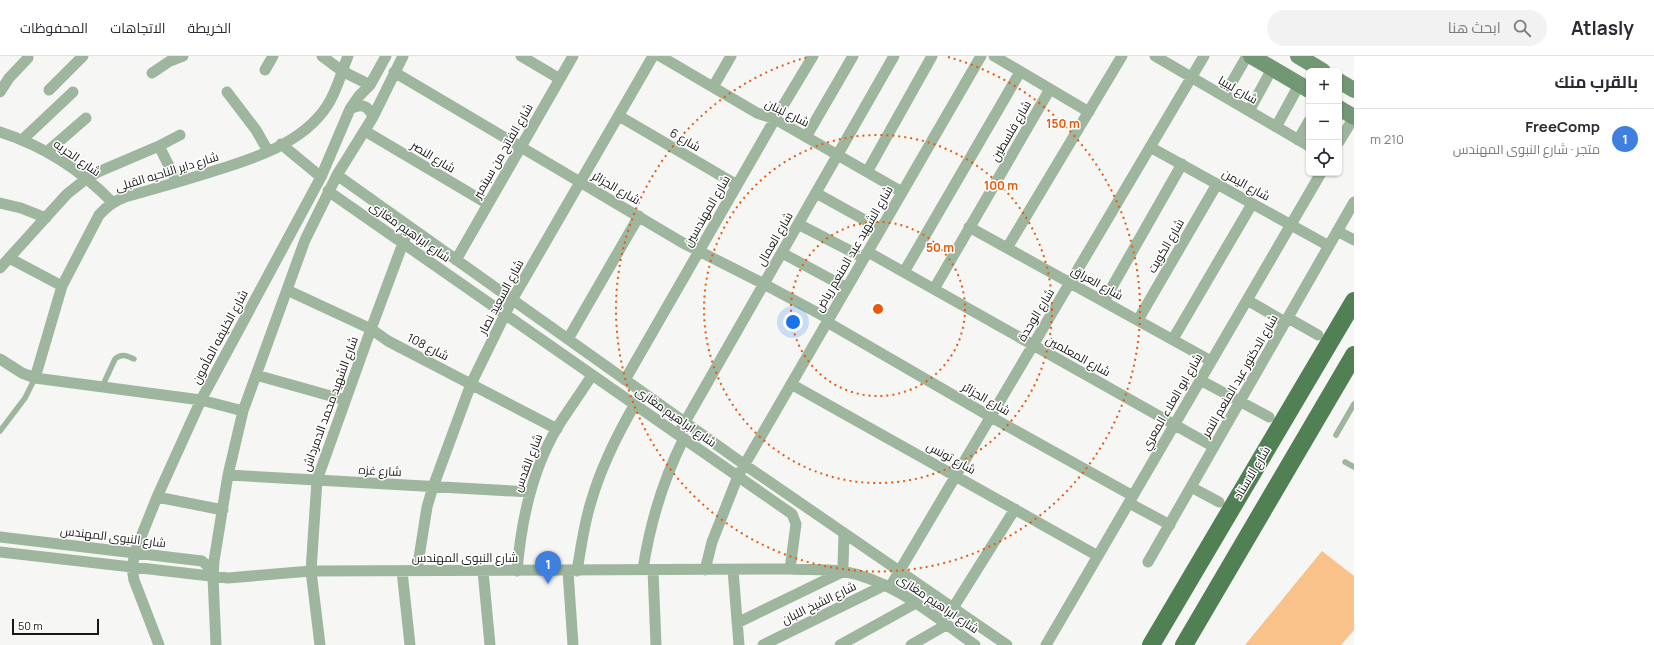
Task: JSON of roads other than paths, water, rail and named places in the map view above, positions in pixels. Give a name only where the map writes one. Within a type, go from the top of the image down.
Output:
[{"type":"main road","points":[[1298,56],[1318,68]]},
{"type":"main road","points":[[1253,57],[1304,88]]},
{"type":"main road","points":[[1342,83],[1354,90]]},
{"type":"main road","points":[[1342,110],[1354,117]]},
{"type":"main road","name":"شارع الاستاد","points":[[1150,645],[1354,301]]},
{"type":"main road","points":[[1184,645],[1354,355]]},
{"type":"main road","points":[[1238,496],[1241,502],[1250,509],[1262,508],[1266,504]]},
{"type":"main road","points":[[1196,568],[1201,566],[1212,568],[1222,580]]},
{"type":"street","points":[[50,90],[83,56]]},
{"type":"street","points":[[152,73],[170,61],[183,56]]},
{"type":"street","points":[[265,70],[273,56]]},
{"type":"street","points":[[322,56],[342,71],[370,85]]},
{"type":"street","name":"شارع داير الناحيه القبلى","points":[[34,378],[62,286],[100,215],[113,203],[125,198],[243,162],[298,135],[314,122],[326,107],[336,90],[348,56]]},
{"type":"street","name":"شارع الخليفه المأمون","points":[[159,645],[134,580],[132,568],[134,552],[157,496],[201,400],[321,177],[350,109],[359,96],[370,85],[386,56]]},
{"type":"street","points":[[216,645],[213,577],[214,561],[228,475],[243,411],[305,240],[328,191],[373,117],[403,56]]},
{"type":"street","points":[[521,56],[560,78]]},
{"type":"street","name":"شارع الفاتح من سبتمبر","points":[[456,260],[572,56]]},
{"type":"street","name":"شارع السعيد نصار","points":[[417,570],[427,507],[471,384],[504,314],[653,56]]},
{"type":"street","name":"شارع لبنان","points":[[660,56],[764,116],[775,119],[902,192]]},
{"type":"street","points":[[713,87],[730,56]]},
{"type":"street","name":"شارع المهندسين","points":[[626,380],[775,119],[813,56]]},
{"type":"street","points":[[806,137],[853,56]]},
{"type":"street","name":"شارع العمال","points":[[656,645],[648,570],[648,541],[662,489],[685,422],[894,56]]},
{"type":"street","points":[[867,172],[932,56]]},
{"type":"street","name":"شارع الشهيد عبد المنعم رياض","points":[[705,570],[712,542],[738,476],[981,56]]},
{"type":"street","points":[[994,56],[1089,112]]},
{"type":"street","points":[[1007,248],[1122,56]]},
{"type":"street","name":"شارع الوحدة","points":[[888,586],[900,571],[1204,56]]},
{"type":"street","name":"شارع ليبيا","points":[[1161,57],[1191,77],[1306,144]]},
{"type":"street","points":[[1224,96],[1253,57]]},
{"type":"street","points":[[0,92],[14,73],[28,58]]},
{"type":"street","points":[[1249,111],[1272,69]]},
{"type":"street","name":"شارع الجزائر","points":[[394,72],[683,243],[700,250],[764,284],[828,321],[1131,499],[1170,525]]},
{"type":"street","points":[[904,272],[1020,72]]},
{"type":"street","points":[[1276,127],[1304,88]]},
{"type":"street","name":"شارع فلسطين","points":[[934,289],[1050,89]]},
{"type":"street","points":[[22,140],[73,92]]},
{"type":"street","points":[[227,92],[247,117],[268,151]]},
{"type":"street","points":[[350,109],[357,105],[364,106],[370,110],[373,117]]},
{"type":"street","name":"شارع 6","points":[[619,116],[737,185]]},
{"type":"street","points":[[1340,140],[1354,117]]},
{"type":"street","points":[[48,152],[86,118]]},
{"type":"street","points":[[1298,140],[1306,126]]},
{"type":"street","name":"شارع النصر","points":[[365,131],[488,204]]},
{"type":"street","name":"شارع الحريه","points":[[0,132],[48,152],[73,167],[100,189],[113,203]]},
{"type":"street","points":[[0,268],[67,194],[86,179],[98,172],[159,146],[180,135]]},
{"type":"street","points":[[281,144],[321,177]]},
{"type":"street","points":[[159,146],[177,182]]},
{"type":"street","name":"شارع اليمن","points":[[1150,147],[1329,246]]},
{"type":"street","points":[[1104,301],[1182,164]]},
{"type":"street","name":"شارع ابراهيم مغازى","points":[[337,176],[745,465],[1007,645]]},
{"type":"street","name":"شارع ابو العلاء المعري","points":[[1046,645],[1319,176]]},
{"type":"street","name":"شارع الكويت","points":[[1138,320],[1217,184]]},
{"type":"street","name":"شارع ابراهيم مغازى","points":[[328,191],[788,510],[795,518],[796,524],[790,569],[841,571],[888,586],[916,603],[975,645]]},
{"type":"street","points":[[816,193],[881,228]]},
{"type":"street","name":"شارع الدكتور عبد المنعم النمر","points":[[1148,562],[1354,202]]},
{"type":"street","points":[[0,203],[21,208],[46,218]]},
{"type":"street","points":[[1173,339],[1252,204]]},
{"type":"street","points":[[568,339],[639,216]]},
{"type":"street","name":"شارع المعلمين","points":[[798,224],[904,272],[1214,447]]},
{"type":"street","name":"شارع الشهيد محمد الدمرداش","points":[[320,645],[311,572],[317,480],[409,227]]},
{"type":"street","name":"شارع العراق","points":[[970,227],[1211,361]]},
{"type":"street","points":[[1338,231],[1354,240]]},
{"type":"street","points":[[782,252],[847,288]]},
{"type":"street","points":[[9,258],[62,286]]},
{"type":"street","name":"شارع 108","points":[[287,290],[371,329],[388,342],[556,429]]},
{"type":"street","points":[[1247,300],[1318,335]]},
{"type":"street","points":[[0,359],[25,375],[34,378],[201,400],[243,411]]},
{"type":"street","points":[[256,375],[345,400]]},
{"type":"street","name":"شارع القدس","points":[[517,571],[519,544],[530,492],[546,449],[556,429],[592,375]]},
{"type":"street","points":[[1200,380],[1269,417]]},
{"type":"street","name":"شارع تونس","points":[[791,384],[1098,556]]},
{"type":"street","points":[[573,645],[572,571],[591,501],[603,468],[617,435],[635,404]]},
{"type":"street","name":"شارع غزه","points":[[228,475],[530,492]]},
{"type":"street","points":[[1191,487],[1219,502]]},
{"type":"street","points":[[157,496],[223,510]]},
{"type":"street","points":[[953,608],[1015,509]]},
{"type":"street","points":[[737,623],[837,575],[843,566],[844,534]]},
{"type":"street","name":"شارع النبوى المهندس","points":[[0,537],[202,561],[211,569],[213,577]]},
{"type":"street","name":"شارع النبوى المهندس","points":[[0,552],[228,578],[311,572],[417,570],[572,571],[790,569]]},
{"type":"street","points":[[733,570],[739,645]]},
{"type":"street","points":[[402,571],[410,645]]},
{"type":"street","points":[[483,571],[490,645]]},
{"type":"street","name":"شارع الشيخ اللبان","points":[[763,645],[888,586]]},
{"type":"street","points":[[840,645],[916,603]]},
{"type":"street","points":[[911,645],[946,625]]},
{"type":"lane","points":[[102,387],[115,359],[118,356],[124,355],[134,359]]},
{"type":"lane","points":[[0,431],[25,398],[34,378]]},
{"type":"lane","points":[[1336,435],[1354,404]]},
{"type":"lane","points":[[1345,462],[1354,467]]},
{"type":"place","name":"FreeComp","points":[[548,584]]}]
